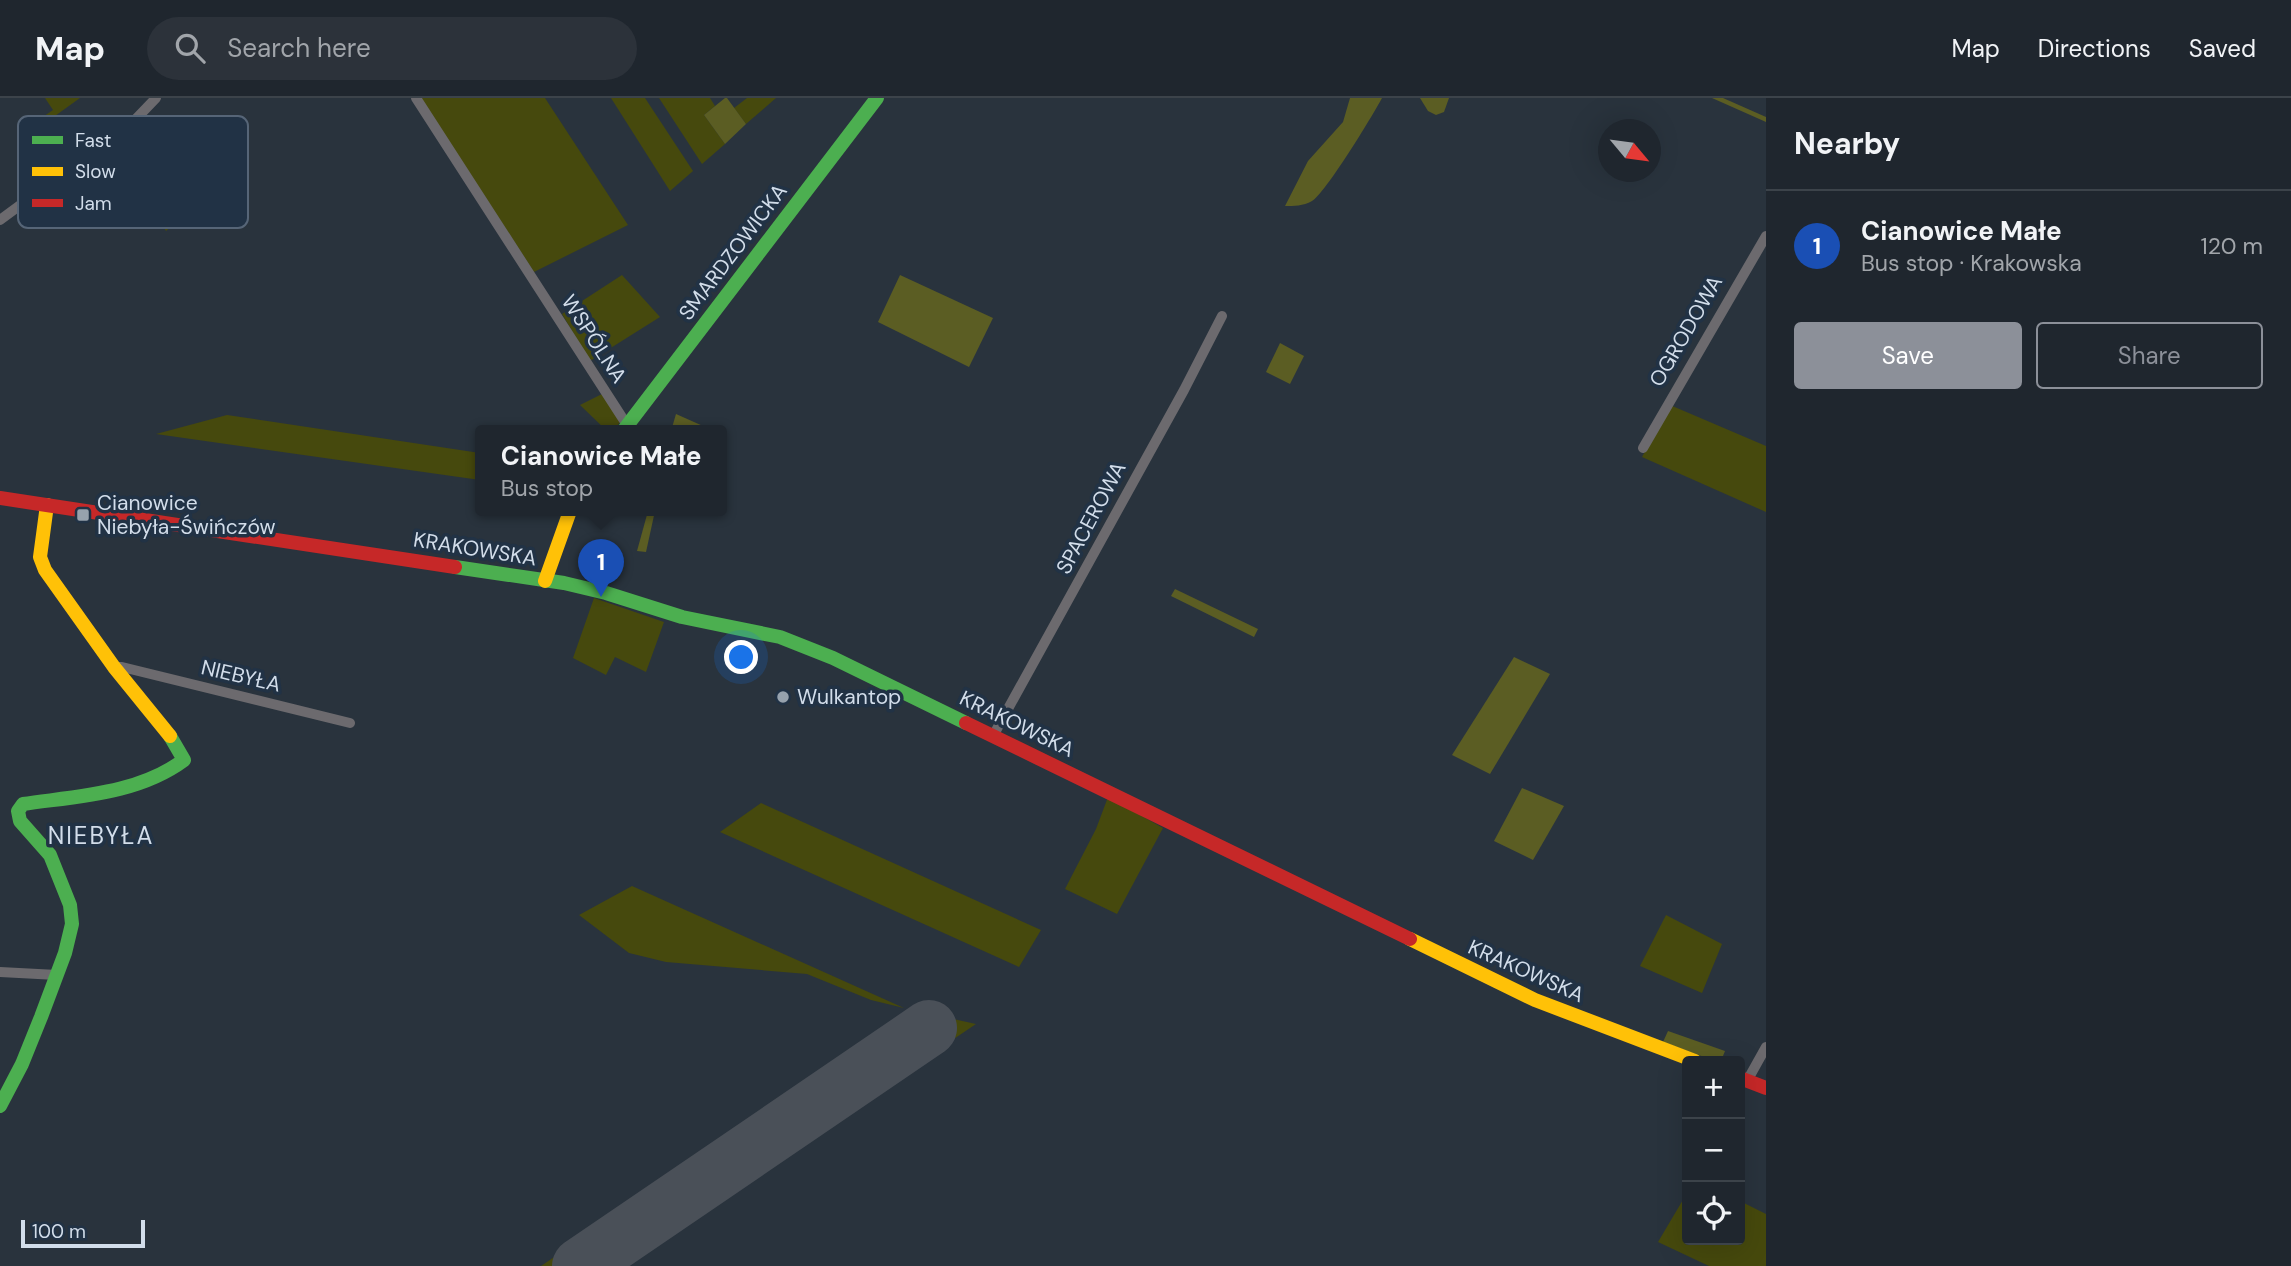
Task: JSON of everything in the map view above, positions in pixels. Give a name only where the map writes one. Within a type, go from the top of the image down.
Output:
[{"type":"main road","name":"SMARDZOWICKA","points":[[627,425],[877,98]]},
{"type":"main road","points":[[0,498],[47,505],[40,557],[42,566],[69,606],[173,740],[184,760],[162,776],[129,786],[23,804],[17,815],[50,855],[70,905],[72,924],[65,953],[22,1064],[0,1106]]},
{"type":"main road","name":"KRAKOWSKA","points":[[47,505],[545,580],[596,590],[682,617],[780,637],[833,658],[1535,1000],[1682,1056]]},
{"type":"main road","points":[[545,580],[568,516]]},
{"type":"main road","points":[[1745,1080],[1766,1088]]},
{"type":"street","points":[[139,116],[156,98]]},
{"type":"street","name":"WSPÓLNA","points":[[416,98],[623,425]]},
{"type":"street","points":[[0,220],[18,207]]},
{"type":"street","name":"OGRODOWA","points":[[1643,448],[1766,236]]},
{"type":"street","name":"SPACEROWA","points":[[993,736],[1222,316]]},
{"type":"street","name":"NIEBYŁA","points":[[118,667],[350,723]]},
{"type":"street","points":[[0,972],[57,975]]},
{"type":"street","points":[[1745,1076],[1766,1047]]},
{"type":"shaded area","points":[[45,98],[80,98],[55,116],[44,116],[53,110]]},
{"type":"shaded area","points":[[420,98],[545,98],[628,225],[534,272]]},
{"type":"shaded area","points":[[611,98],[645,98],[693,171],[670,191]]},
{"type":"shaded area","points":[[659,98],[710,98],[715,106],[704,115],[725,144],[702,164]]},
{"type":"shaded area","points":[[725,98],[746,124],[725,144],[704,115]]},
{"type":"shaded area","points":[[747,98],[776,98],[746,124],[734,108]]},
{"type":"shaded area","points":[[1350,98],[1382,98],[1318,195],[1305,204],[1285,206],[1308,161],[1343,122]]},
{"type":"shaded area","points":[[1420,98],[1449,98],[1444,112],[1436,115],[1428,111]]},
{"type":"shaded area","points":[[1712,98],[1723,98],[1766,117],[1766,122]]},
{"type":"shaded area","points":[[622,275],[660,317],[590,361],[562,314]]},
{"type":"shaded area","points":[[900,275],[993,318],[969,367],[878,322]]},
{"type":"shaded area","points":[[1280,343],[1304,356],[1290,384],[1266,372]]},
{"type":"shaded area","points":[[602,394],[621,421],[618,425],[601,425],[580,405]]},
{"type":"shaded area","points":[[1670,405],[1766,446],[1766,512],[1642,457]]},
{"type":"shaded area","points":[[676,414],[701,425],[673,425]]},
{"type":"shaded area","points":[[227,415],[475,452],[475,479],[156,434]]},
{"type":"shaded area","points":[[647,516],[654,516],[646,552],[637,551]]},
{"type":"shaded area","points":[[1175,589],[1258,629],[1254,637],[1171,596]]},
{"type":"shaded area","points":[[594,598],[664,622],[646,672],[615,657],[606,675],[573,658]]},
{"type":"shaded area","points":[[1514,657],[1550,674],[1490,774],[1452,755]]},
{"type":"shaded area","points":[[1522,788],[1564,806],[1533,860],[1494,841]]},
{"type":"shaded area","points":[[1108,797],[1163,828],[1117,914],[1065,889],[1096,829]]},
{"type":"shaded area","points":[[761,803],[1041,930],[1019,967],[720,832]]},
{"type":"shaded area","points":[[632,886],[904,1008],[871,1000],[807,974],[666,962],[629,953],[579,915]]},
{"type":"shaded area","points":[[1666,915],[1722,944],[1702,993],[1640,966]]},
{"type":"shaded area","points":[[917,1011],[976,1024],[618,1266],[541,1266]]},
{"type":"shaded area","points":[[1668,1031],[1725,1051],[1723,1056],[1701,1056],[1663,1042]]},
{"type":"shaded area","points":[[1682,1201],[1682,1245],[1745,1245],[1745,1204],[1766,1214],[1766,1266],[1709,1266],[1658,1242]]},
{"type":"runway","points":[[580,1266],[929,1028]]},
{"type":"traffic: fast","points":[[628,425],[877,98]]},
{"type":"traffic: fast","points":[[455,567],[564,583],[682,617],[780,637],[833,658],[966,723]]},
{"type":"traffic: fast","points":[[0,1106],[22,1064],[41,1017],[65,953],[72,924],[70,905],[50,855],[20,821],[18,811],[23,804],[107,792],[147,780],[166,771],[184,760],[170,736]]},
{"type":"traffic: slow","points":[[47,505],[40,557],[45,570],[114,667],[170,736]]},
{"type":"traffic: slow","points":[[545,581],[568,516]]},
{"type":"traffic: slow","points":[[1410,939],[1535,1000],[1682,1056]]},
{"type":"traffic: jam","points":[[0,498],[455,567]]},
{"type":"traffic: jam","points":[[966,723],[1410,939]]},
{"type":"traffic: jam","points":[[1745,1080],[1766,1088]]},
{"type":"place","name":"Cianowice Niebyła-Świńczów","points":[[83,515]]},
{"type":"place","name":"Cianowice Małe","points":[[601,597]]},
{"type":"place","name":"Wulkantop","points":[[783,697]]},
{"type":"district","name":"NIEBYŁA","points":[[101,835]]}]
